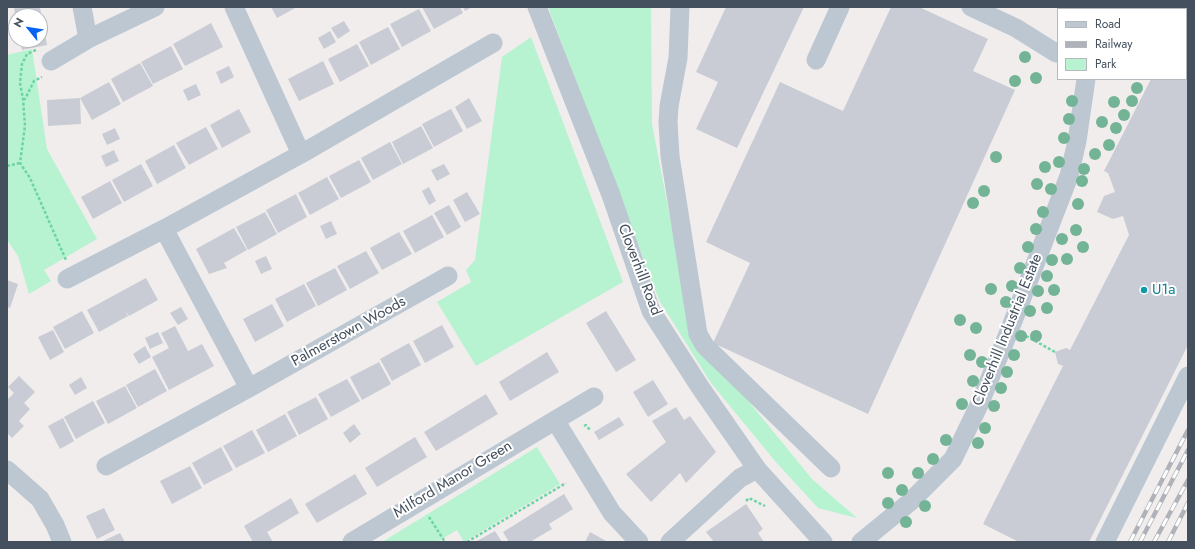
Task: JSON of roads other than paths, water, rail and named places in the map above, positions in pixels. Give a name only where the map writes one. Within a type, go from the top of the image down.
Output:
[{"type":"street","points":[[82,7],[88,39]]},
{"type":"street","points":[[44,63],[88,39],[154,7]]},
{"type":"street","points":[[234,7],[301,154]]},
{"type":"street","name":"Cloverhill Road","points":[[537,7],[611,195],[651,311],[700,387],[758,469],[823,542]]},
{"type":"street","points":[[680,7],[678,58],[669,106],[669,149],[698,334],[705,346],[831,468]]},
{"type":"street","points":[[816,60],[840,7]]},
{"type":"street","points":[[971,7],[1016,28],[1056,53]]},
{"type":"street","points":[[67,270],[164,229],[301,154],[493,43]]},
{"type":"street","name":"Cloverhill Industrial Estate","points":[[861,542],[910,502],[953,459],[979,405],[1069,176],[1077,141],[1086,80]]},
{"type":"street","points":[[164,229],[249,388]]},
{"type":"street","name":"Palmerstown Woods","points":[[106,466],[249,388],[448,276]]},
{"type":"street","points":[[1105,542],[1188,376]]},
{"type":"street","name":"Milford Manor Green","points":[[352,542],[594,397]]},
{"type":"street","points":[[555,420],[612,513],[639,542]]},
{"type":"street","points":[[676,540],[740,478],[758,469]]},
{"type":"street","points":[[7,470],[40,499],[55,525],[62,542]]},
{"type":"railway","points":[[1130,542],[1188,430]]},
{"type":"railway","points":[[1140,542],[1188,450]]},
{"type":"railway","points":[[1154,542],[1188,480]]},
{"type":"railway","points":[[1168,542],[1188,503]]},
{"type":"place","name":"U1a","points":[[1144,290]]}]
